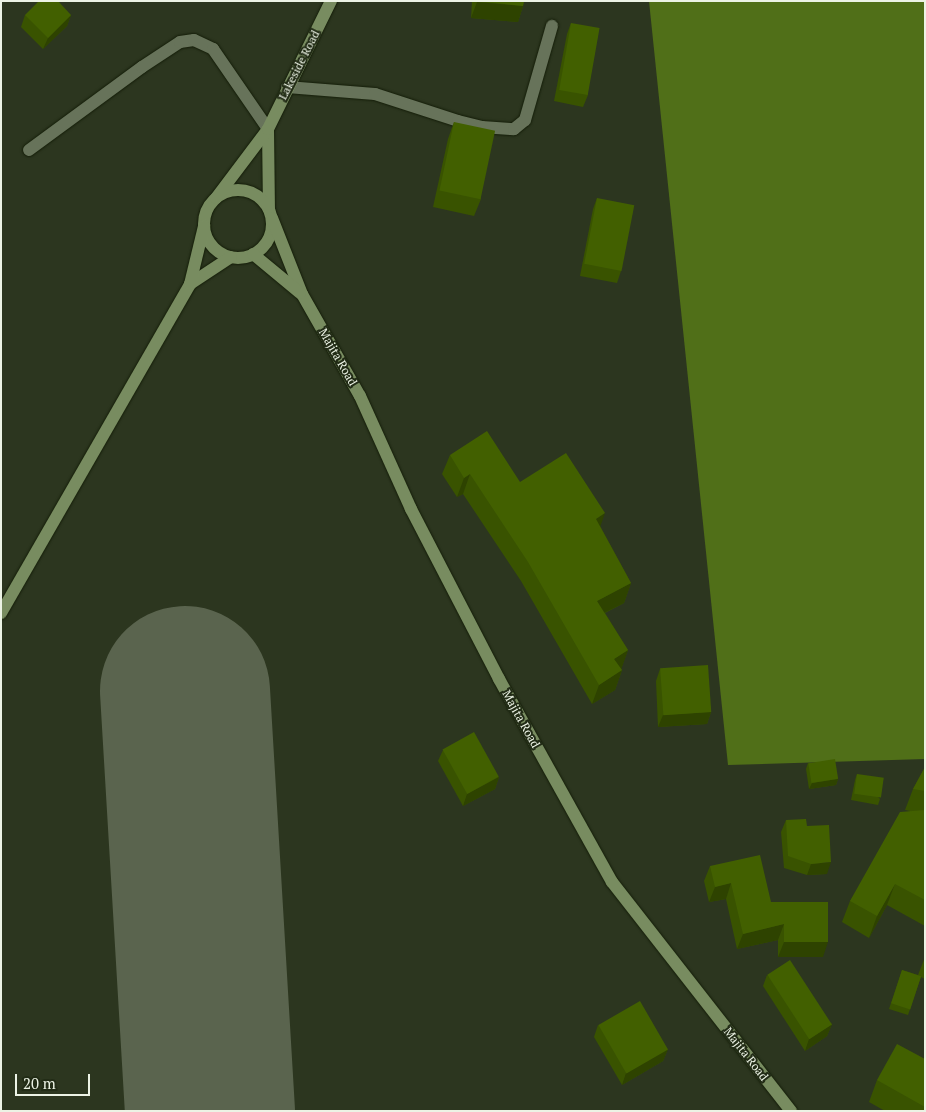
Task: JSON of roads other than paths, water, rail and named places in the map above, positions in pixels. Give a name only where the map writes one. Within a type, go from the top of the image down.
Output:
[{"type":"main road","name":"Lakeside Road","points":[[268,128],[331,1]]},
{"type":"main road","points":[[1,613],[190,284],[206,211],[268,128]]},
{"type":"main road","points":[[190,284],[231,257],[253,254],[265,246],[271,233],[268,128]]},
{"type":"main road","points":[[216,198],[230,190],[245,190],[260,197],[271,213],[302,294]]},
{"type":"main road","points":[[204,226],[213,246],[231,257]]},
{"type":"main road","points":[[253,254],[302,294]]},
{"type":"main road","name":"Majita Road","points":[[302,294],[360,396],[412,509],[499,679],[612,882],[791,1111]]},
{"type":"street","points":[[287,87],[375,94],[466,123],[514,128],[525,120],[552,26]]},
{"type":"street","points":[[29,150],[142,67],[180,42],[194,40],[213,48],[268,128]]}]
